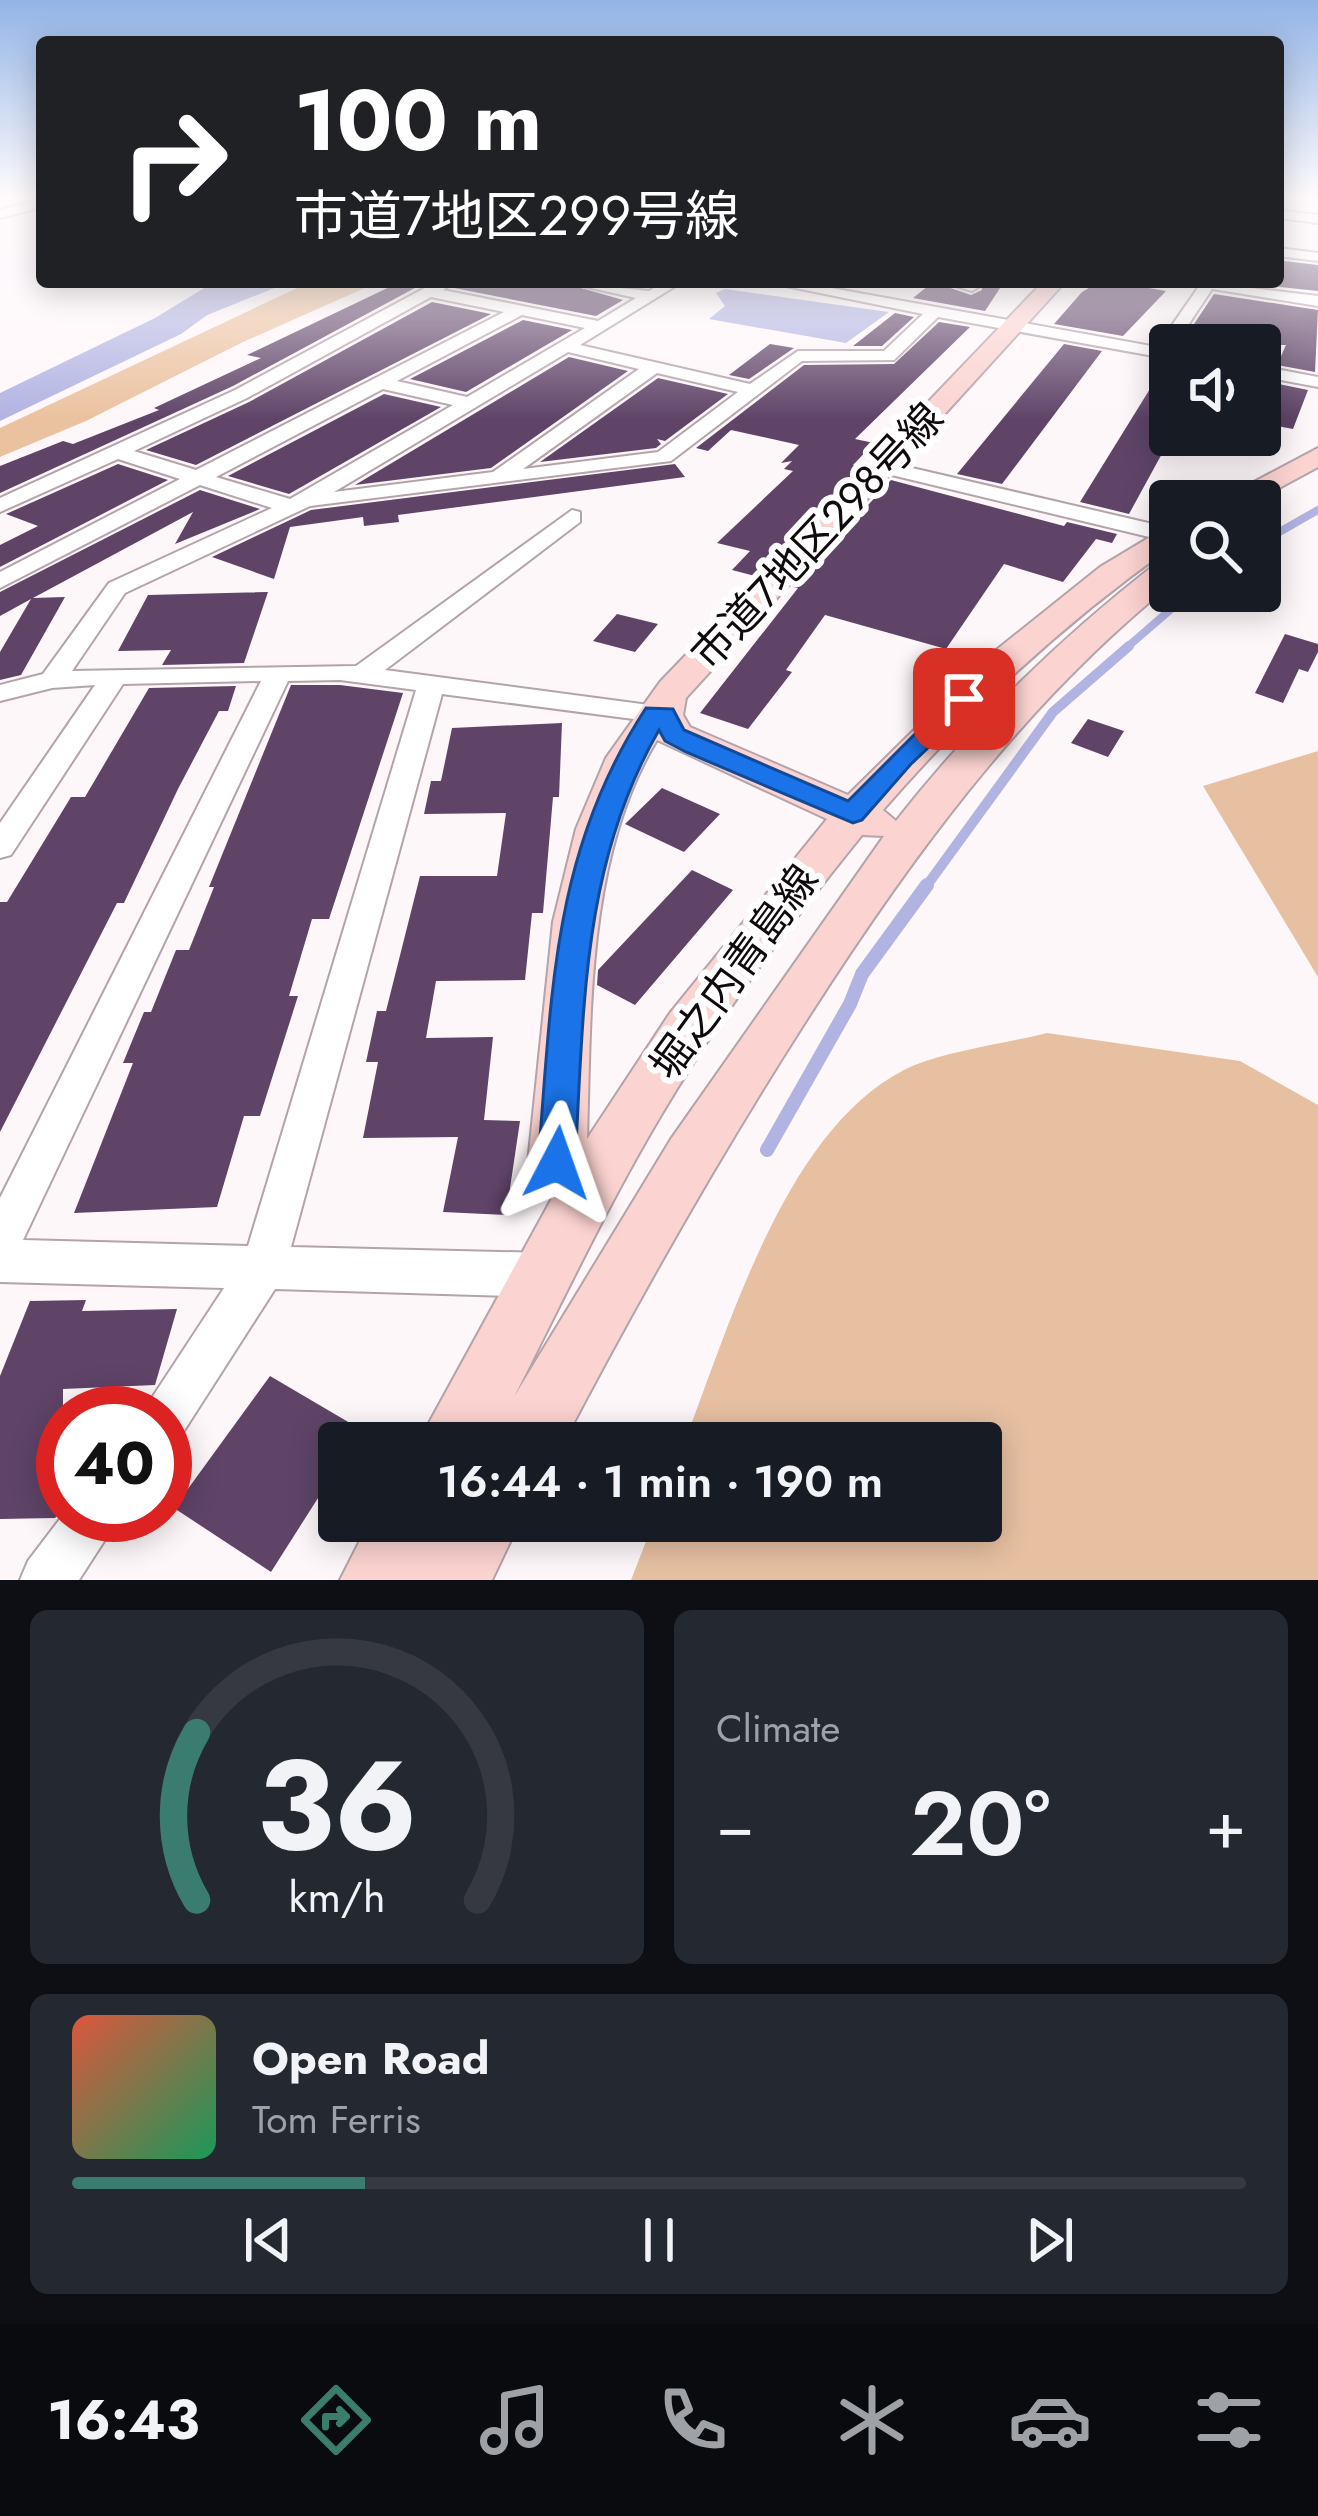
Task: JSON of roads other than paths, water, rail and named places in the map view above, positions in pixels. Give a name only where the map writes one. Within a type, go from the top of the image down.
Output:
[{"type":"main road","name":"市道7地区298号線","points":[[557,1163],[572,956],[584,883],[614,783],[662,709],[1049,288]]},
{"type":"main road","points":[[1273,480],[1318,456]]},
{"type":"main road","points":[[1281,500],[1318,480]]},
{"type":"main road","name":"堀之内青島線","points":[[465,1422],[645,1094],[725,978],[853,814],[902,758],[995,670],[1097,581],[1149,548]]},
{"type":"main road","name":"堀之内青島線","points":[[537,1422],[588,1328],[750,1062],[905,837],[950,777],[1034,686],[1149,587]]},
{"type":"main road","points":[[662,709],[674,735],[905,837]]},
{"type":"main road","points":[[377,1580],[398,1542]]},
{"type":"main road","points":[[452,1580],[473,1542]]},
{"type":"street","points":[[0,506],[241,394],[436,288]]},
{"type":"street","points":[[605,288],[650,296]]},
{"type":"street","points":[[52,680],[117,588],[297,504],[664,288]]},
{"type":"street","points":[[829,288],[1149,351]]},
{"type":"street","points":[[1184,324],[1206,288]]},
{"type":"street","points":[[1239,288],[1318,301]]},
{"type":"street","points":[[428,292],[600,326]]},
{"type":"street","points":[[0,581],[518,311]]},
{"type":"street","points":[[116,452],[297,504],[664,457],[798,356],[888,356],[935,311]]},
{"type":"street","points":[[566,347],[753,390]]},
{"type":"street","points":[[495,479],[654,367]]},
{"type":"street","points":[[1281,375],[1318,382]]},
{"type":"street","points":[[382,383],[470,403]]},
{"type":"street","points":[[882,467],[1149,529]]},
{"type":"street","points":[[361,675],[572,517]]},
{"type":"street","points":[[0,693],[52,680],[279,672],[361,675],[662,709]]},
{"type":"street","points":[[0,1244],[279,672]]},
{"type":"street","points":[[0,848],[115,676]]},
{"type":"street","points":[[185,1386],[263,1268],[431,684]]},
{"type":"street","points":[[0,1261],[546,1275]]},
{"type":"street","points":[[46,1580],[75,1542]]},
{"type":"water","points":[[226,288],[274,288],[111,354]]},
{"type":"water","points":[[725,289],[889,312],[846,343],[709,319],[725,306],[716,293]]},
{"type":"waterway","points":[[0,409],[168,326],[228,288]]},
{"type":"waterway","points":[[1281,531],[1318,510]]},
{"type":"waterway","points":[[1125,649],[1168,612]]},
{"type":"waterway","points":[[925,888],[1053,712],[1129,646]]},
{"type":"waterway","points":[[767,1150],[850,1004],[862,974],[927,885]]}]
